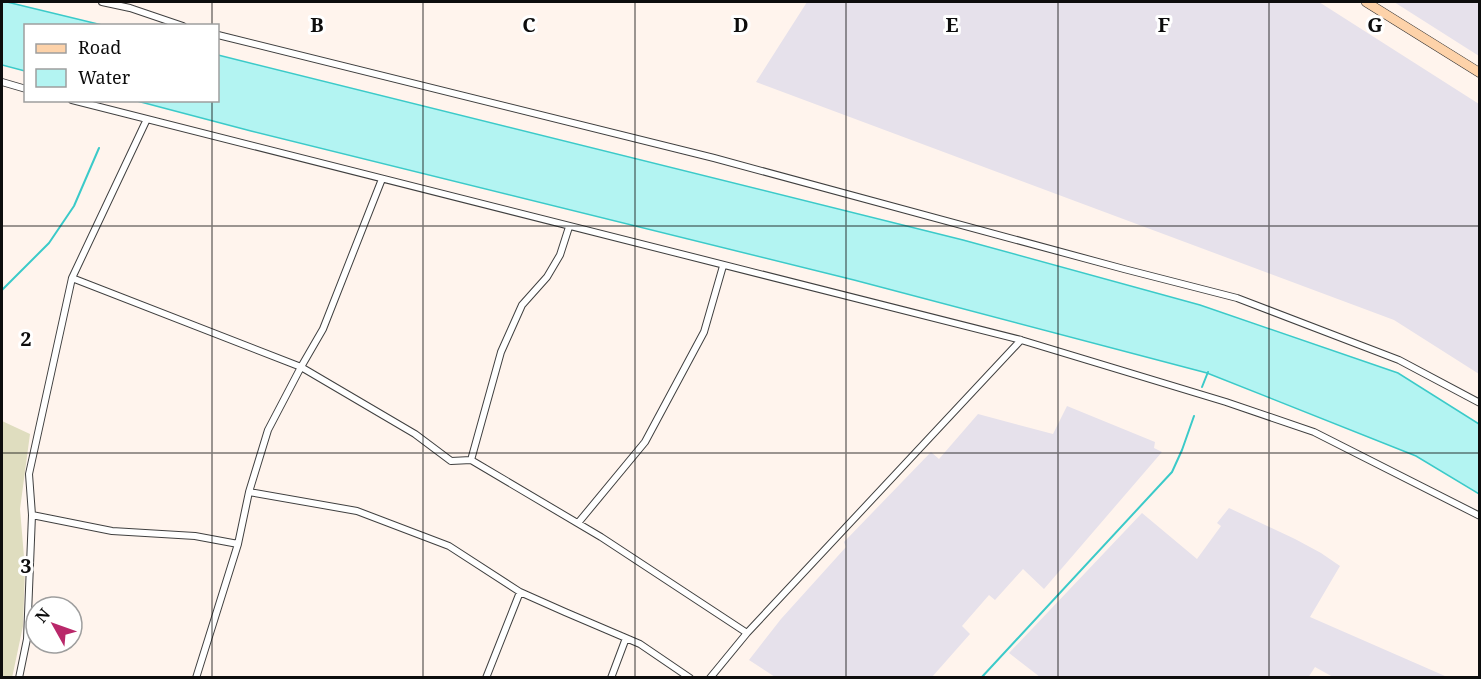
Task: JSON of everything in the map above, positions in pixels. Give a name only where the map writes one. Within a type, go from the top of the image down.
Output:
[{"type":"main road","points":[[1366,2],[1479,73]]},
{"type":"street","points":[[102,2],[130,8],[177,24]]},
{"type":"street","points":[[219,35],[714,158],[1237,298],[1400,360],[1479,403]]},
{"type":"street","points":[[2,82],[24,88]]},
{"type":"street","points":[[80,102],[1021,340],[1226,402],[1314,432],[1479,516]]},
{"type":"street","points":[[19,678],[27,639],[32,514],[29,474],[72,278],[147,119]]},
{"type":"street","points":[[196,678],[238,544],[249,492],[268,430],[323,329],[382,179]]},
{"type":"street","points":[[471,460],[501,352],[522,305],[547,277],[560,255],[569,227]]},
{"type":"street","points":[[578,524],[645,442],[704,332],[723,266]]},
{"type":"street","points":[[72,278],[301,367],[415,434],[451,461],[471,460],[578,524],[747,633]]},
{"type":"street","points":[[710,678],[747,633],[1021,340]]},
{"type":"street","points":[[249,492],[357,511],[449,546],[520,591],[640,644],[690,678]]},
{"type":"street","points":[[32,514],[112,531],[195,536],[238,544]]},
{"type":"street","points":[[486,678],[520,591]]},
{"type":"street","points":[[610,678],[626,638]]},
{"type":"shaded area","points":[[807,2],[1319,2],[1479,104],[1479,374],[1394,320],[756,82]]},
{"type":"shaded area","points":[[1394,2],[1479,2],[1479,56]]},
{"type":"shaded area","points":[[1067,406],[1155,442],[1154,448],[1162,452],[1044,589],[1023,569],[995,600],[989,595],[962,626],[970,634],[932,677],[775,677],[749,660],[781,619],[846,547],[844,542],[931,452],[939,459],[978,414],[1053,434]]},
{"type":"shaded area","points":[[2,421],[30,434],[20,509],[25,569],[23,626],[12,678],[2,677]]},
{"type":"shaded area","points":[[1229,508],[1295,539],[1340,566],[1310,617],[1445,676],[1333,677],[1315,667],[1308,678],[1040,677],[1009,653],[1142,513],[1197,559],[1221,526],[1217,523]]},
{"type":"water","points":[[2,2],[98,24],[24,24],[24,71],[2,65]]},
{"type":"water","points":[[219,55],[963,240],[1200,305],[1398,373],[1479,424],[1479,494],[1416,456],[1207,373],[854,280],[141,102],[219,102]]},
{"type":"waterway","points":[[2,290],[49,243],[74,206],[99,148]]},
{"type":"waterway","points":[[1202,387],[1208,372]]},
{"type":"waterway","points":[[981,678],[1172,472],[1194,416]]}]
